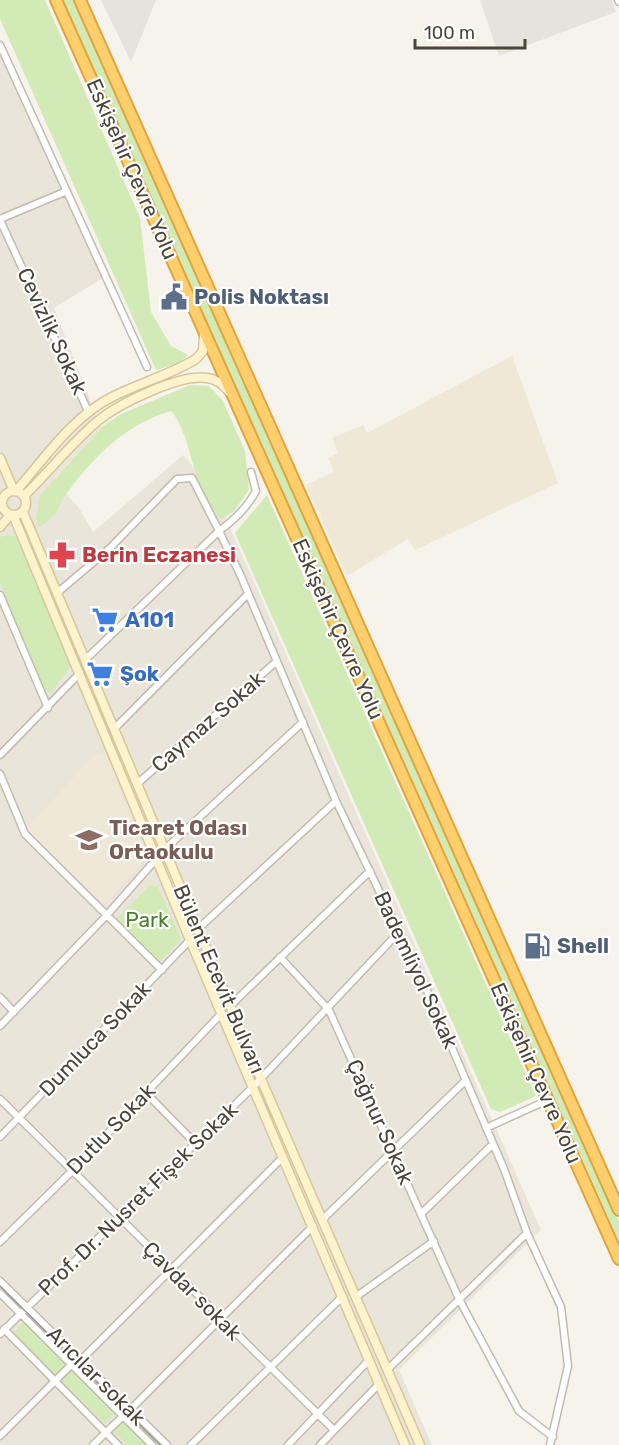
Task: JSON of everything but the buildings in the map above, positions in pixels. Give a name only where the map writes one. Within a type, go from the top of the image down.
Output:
[{"type":"highway","name":"Eskişehir Çevre Yolu","points":[[56,0],[619,1259]]},
{"type":"highway","name":"Eskişehir Çevre Yolu","points":[[80,0],[619,1210]]},
{"type":"main road","points":[[18,493],[67,432],[88,411],[111,397],[196,359],[204,351],[203,328]]},
{"type":"main road","points":[[0,488],[2,503],[18,493],[99,420],[134,399],[175,384],[204,377],[219,381],[238,405]]},
{"type":"main road","points":[[0,458],[18,493],[27,501],[23,512],[11,515],[0,527]]},
{"type":"main road","name":"Bülent Ecevit Bulvarı","points":[[2,503],[11,515],[80,673],[221,1014],[405,1445]]},
{"type":"main road","name":"Bülent Ecevit Bulvarı","points":[[23,512],[261,1079],[420,1445]]},
{"type":"street","points":[[0,45],[147,367]]},
{"type":"street","points":[[0,220],[67,192]]},
{"type":"street","name":"Cevizlik Sokak","points":[[0,220],[88,411]]},
{"type":"street","points":[[85,660],[219,531],[237,518],[256,491],[251,472]]},
{"type":"street","name":"Bademliyol Sokak","points":[[57,593],[109,549],[177,480],[192,478],[248,594],[336,801],[466,1080],[527,1233],[561,1307],[568,1366],[550,1445]]},
{"type":"street","points":[[114,728],[248,594]]},
{"type":"street","points":[[0,595],[48,708]]},
{"type":"street","name":"Caymaz Sokak","points":[[138,783],[277,661]]},
{"type":"street","points":[[0,755],[80,673]]},
{"type":"street","points":[[0,1026],[107,915],[165,849],[303,722]]},
{"type":"street","points":[[0,774],[25,834],[162,970]]},
{"type":"street","points":[[199,928],[336,801]]},
{"type":"street","points":[[230,1006],[370,871]]},
{"type":"street","name":"Prof. Dr. Nusret Fişek Sokak","points":[[2,1332],[254,1087],[329,1010],[399,932]]},
{"type":"street","name":"Dumluca Sokak","points":[[0,1137],[20,1119],[190,940]]},
{"type":"street","name":"Çağnur Sokak","points":[[280,957],[329,1010],[460,1301],[519,1411],[553,1437]]},
{"type":"street","points":[[0,997],[14,1012]]},
{"type":"street","name":"Dutlu Sokak","points":[[0,1242],[72,1171],[221,1014]]},
{"type":"street","points":[[323,1219],[466,1080]]},
{"type":"street","points":[[146,1093],[196,1144]]},
{"type":"street","name":"Çavdar sokak","points":[[0,1100],[219,1319],[334,1430]]},
{"type":"street","points":[[486,1128],[548,1100]]},
{"type":"street","points":[[421,1214],[493,1144]]},
{"type":"street","points":[[81,1360],[282,1158]]},
{"type":"street","points":[[130,1410],[313,1226]]},
{"type":"street","points":[[388,1369],[527,1233]]},
{"type":"street","points":[[357,1296],[434,1241]]},
{"type":"street","name":"Arıcılar sokak","points":[[0,1281],[167,1445]]},
{"type":"street","points":[[0,1293],[152,1445]]},
{"type":"street","points":[[191,1445],[343,1296]]},
{"type":"street","points":[[2,1332],[55,1380],[118,1445]]},
{"type":"street","points":[[288,1445],[369,1360]]},
{"type":"street","points":[[0,1436],[72,1364]]},
{"type":"street","points":[[320,1445],[379,1384]]},
{"type":"street","points":[[93,1445],[123,1416]]},
{"type":"shaded area","points":[[101,0],[156,0],[131,62]]},
{"type":"shaded area","points":[[480,0],[612,0],[616,12],[499,56]]},
{"type":"shaded area","points":[[0,42],[51,167],[106,276],[54,308],[101,428],[53,480],[79,508],[93,532],[183,455],[213,489],[541,1230],[399,1370],[432,1445],[0,1445]]},
{"type":"shaded area","points":[[512,356],[558,483],[415,550],[408,539],[347,576],[306,485],[334,472],[328,458],[338,453],[332,438],[363,425],[367,433]]},
{"type":"shaded area","name":"Ticaret Odası Ortaokulu","points":[[105,752],[145,852],[142,864],[104,905],[26,828],[96,754]]},
{"type":"green space","points":[[0,0],[45,0],[140,218],[151,312],[171,346],[188,355],[179,363],[156,370],[0,19]]},
{"type":"green space","points":[[63,0],[73,0],[619,1222],[619,1241]]},
{"type":"green space","points":[[190,385],[209,386],[223,401],[245,451],[249,490],[234,511],[222,519],[213,513],[200,486],[184,435],[171,411],[140,424],[114,441],[80,476],[50,519],[39,527],[36,519],[40,495],[103,426],[121,414]]},
{"type":"green space","points":[[267,495],[536,1096],[500,1112],[491,1109],[235,533]]},
{"type":"green space","points":[[9,535],[16,537],[71,666],[51,693],[44,690],[0,583],[0,537]]},
{"type":"green space","name":"Park","points":[[150,885],[158,887],[181,939],[158,963],[115,920]]},
{"type":"green space","points":[[24,1321],[66,1363],[55,1375],[14,1333]]},
{"type":"green space","points":[[73,1368],[116,1411],[105,1423],[61,1380]]},
{"type":"green space","points":[[123,1419],[149,1445],[127,1445],[112,1430]]},
{"type":"tram line","points":[[0,1286],[160,1445]]},
{"type":"place","name":"Polis Noktası","points":[[174,297]]},
{"type":"place","name":"Berin Eczanesi","points":[[62,555]]},
{"type":"place","name":"A101","points":[[105,620]]},
{"type":"place","name":"Şok","points":[[100,674]]},
{"type":"place","name":"Ticaret Odası Ortaokulu","points":[[89,840]]},
{"type":"place","name":"Shell","points":[[537,946]]}]
